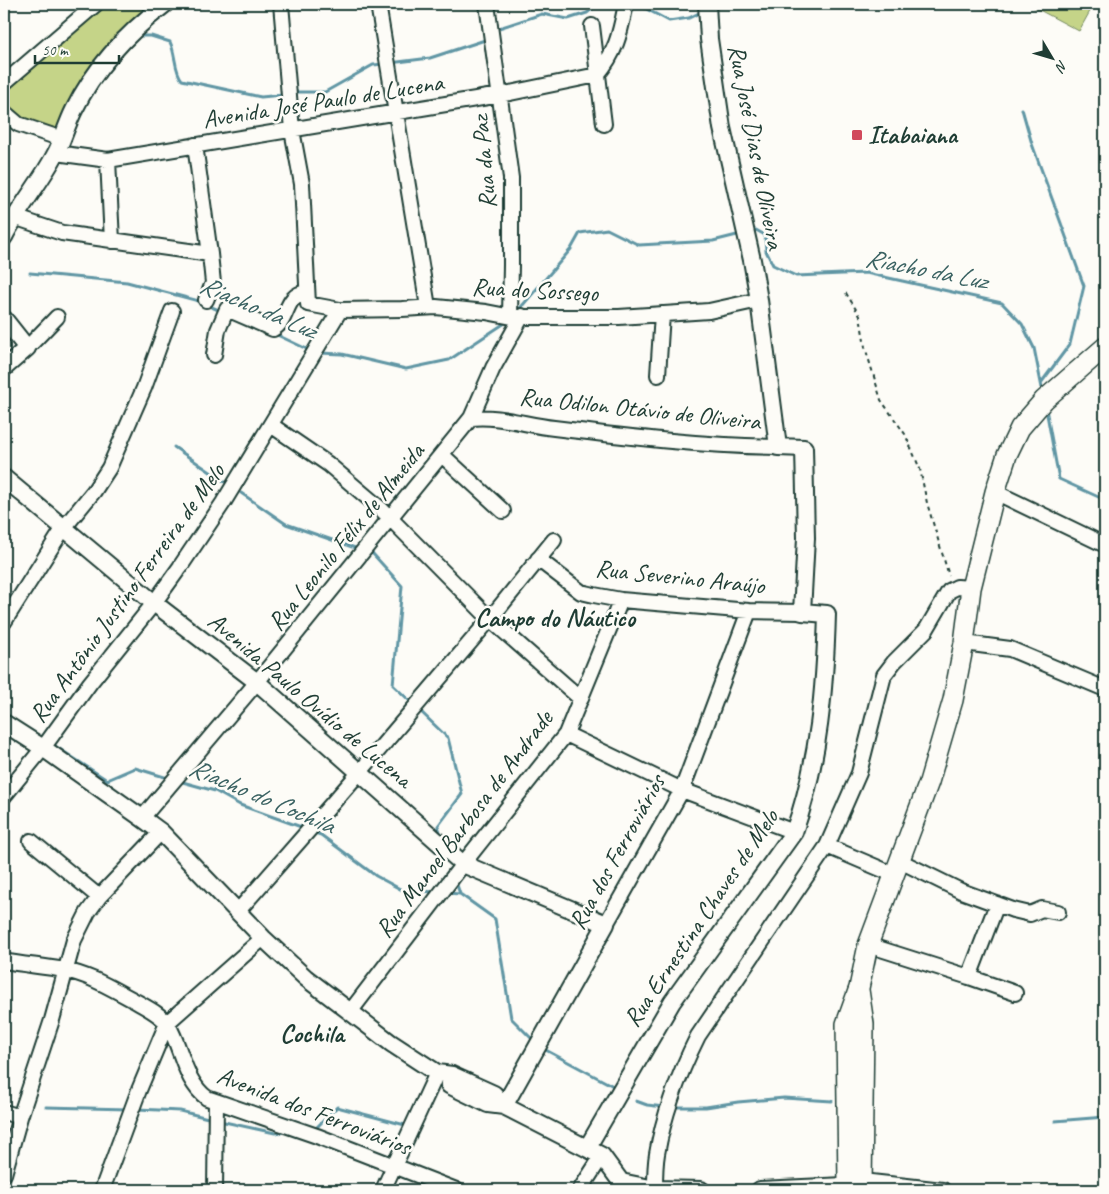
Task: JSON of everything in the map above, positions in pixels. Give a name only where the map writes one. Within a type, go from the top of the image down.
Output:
[{"type":"main road","points":[[854,1187],[846,1024],[859,988],[868,945],[929,782],[953,700],[964,643],[962,588],[1007,455],[1020,428],[1044,400],[1105,347]]},
{"type":"street","points":[[4,83],[96,4]]},
{"type":"street","points":[[4,237],[14,217],[59,146],[74,110],[89,85],[114,49],[139,23],[165,4]]},
{"type":"street","points":[[214,356],[218,330],[227,309],[273,328],[278,326],[293,297],[298,293],[308,298],[302,184],[292,130],[281,4]]},
{"type":"street","points":[[378,4],[428,307]]},
{"type":"street","name":"Rua da Paz","points":[[487,4],[510,178],[512,265],[516,316]]},
{"type":"street","points":[[597,75],[617,44],[626,4]]},
{"type":"street","name":"Rua José Dias de Oliveira","points":[[706,4],[722,128],[759,300],[778,447]]},
{"type":"street","points":[[592,26],[604,124]]},
{"type":"street","name":"Avenida José Paulo de Lucena","points":[[4,112],[18,124],[59,146],[108,160],[500,95],[597,75]]},
{"type":"street","points":[[195,145],[210,254],[212,283],[206,300]]},
{"type":"street","points":[[108,160],[112,241]]},
{"type":"street","points":[[14,217],[62,233],[210,254]]},
{"type":"street","name":"Rua do Sossego","points":[[308,298],[340,310],[428,307],[516,316],[619,317],[709,311],[759,300]]},
{"type":"street","name":"Rua Antônio Justino Ferreira de Melo","points":[[4,796],[44,748],[90,683],[154,603],[223,503],[340,310]]},
{"type":"street","points":[[4,622],[63,529],[109,468],[144,388],[172,311]]},
{"type":"street","points":[[658,375],[662,314]]},
{"type":"street","name":"Rua Leonilo Félix de Almeida","points":[[142,818],[257,682],[472,418],[516,316]]},
{"type":"street","points":[[4,368],[27,348],[57,317]]},
{"type":"street","points":[[4,319],[27,348]]},
{"type":"street","name":"Rua Odilon Otávio de Oliveira","points":[[472,418],[488,416],[541,427],[670,440],[749,447],[804,448],[806,538],[802,612]]},
{"type":"street","points":[[271,425],[328,464],[381,509],[490,620],[581,699]]},
{"type":"street","points":[[442,455],[503,512]]},
{"type":"street","name":"Avenida Paulo Ovídio de Lucena","points":[[4,478],[154,603],[257,682],[463,864],[606,924]]},
{"type":"street","points":[[995,492],[1105,545]]},
{"type":"street","points":[[238,911],[490,620],[554,540]]},
{"type":"street","name":"Rua Severino Araújo","points":[[538,559],[581,592],[622,600],[750,611],[827,614]]},
{"type":"street","points":[[655,1189],[656,1156],[668,1105],[698,1036],[827,846],[859,773],[884,675],[894,662],[926,630],[946,596],[962,588]]},
{"type":"street","name":"Rua Manoel Barbosa de Andrade","points":[[350,1012],[463,864],[566,734],[622,600]]},
{"type":"street","name":"Rua dos Ferroviários","points":[[504,1106],[682,790],[750,611]]},
{"type":"street","name":"Rua Ernestina Chaves de Melo","points":[[587,1148],[672,1002],[794,832],[804,805],[820,722],[824,691],[827,614]]},
{"type":"street","points":[[964,643],[1010,649],[1105,689]]},
{"type":"street","points":[[4,723],[44,748],[161,832],[263,938],[306,978],[391,1043],[437,1073],[448,1085],[488,1104],[504,1106],[602,1156],[622,1186],[701,1190]]},
{"type":"street","points":[[566,734],[682,790],[794,832]]},
{"type":"street","points":[[4,1174],[20,1117],[52,1020],[74,940],[88,912],[99,897],[161,832]]},
{"type":"street","points":[[32,841],[99,897]]},
{"type":"street","points":[[827,846],[1030,914],[1042,909],[1058,912]]},
{"type":"street","points":[[969,977],[997,904]]},
{"type":"street","points":[[102,1190],[168,1023],[263,938]]},
{"type":"street","points":[[868,945],[1015,993]]},
{"type":"street","points":[[4,961],[66,970],[103,983],[149,1009],[168,1023]]},
{"type":"street","name":"Avenida dos Ferroviários","points":[[168,1023],[193,1082],[200,1093],[216,1102],[316,1136],[456,1190]]},
{"type":"street","points":[[383,1190],[437,1073]]},
{"type":"street","points":[[215,1190],[216,1102]]},
{"type":"street","points":[[4,1112],[20,1117]]},
{"type":"street","points":[[580,1190],[602,1156]]},
{"type":"street","points":[[760,1190],[918,1186],[942,1190]]},
{"type":"path","points":[[846,293],[860,316],[865,347],[881,400],[905,434],[920,469],[928,503],[962,588]]},
{"type":"green space","points":[[96,4],[165,4],[114,49],[62,139],[4,112],[4,83]]},
{"type":"green space","points":[[1028,4],[1094,4],[1079,31]]},
{"type":"waterway","points":[[496,29],[542,14],[568,19],[587,13],[598,4]]},
{"type":"waterway","points":[[637,4],[669,21],[689,18],[699,13]]},
{"type":"waterway","points":[[138,36],[151,36],[170,42],[179,76],[182,80],[261,97],[282,95]]},
{"type":"waterway","points":[[390,63],[430,58],[485,40]]},
{"type":"waterway","points":[[295,92],[325,92],[373,65],[384,64]]},
{"type":"waterway","points":[[1022,109],[1032,144],[1084,286],[1070,344],[1041,383]]},
{"type":"waterway","name":"Riacho da Luz","points":[[516,313],[571,249],[580,233],[607,229],[639,245],[713,241],[741,234]]},
{"type":"waterway","name":"Riacho da Luz","points":[[751,231],[756,230],[765,235],[766,251],[773,265],[796,276],[866,273],[1002,303],[1022,324],[1034,348],[1043,393]]},
{"type":"waterway","name":"Riacho da Luz","points":[[30,273],[127,282],[195,300],[221,311]]},
{"type":"waterway","name":"Riacho da Luz","points":[[319,353],[342,354],[406,369],[449,360],[508,321]]},
{"type":"waterway","name":"Riacho da Luz","points":[[273,333],[311,351]]},
{"type":"waterway","points":[[1046,409],[1059,479],[1105,500]]},
{"type":"waterway","points":[[174,447],[225,482]]},
{"type":"waterway","points":[[241,493],[286,524],[358,549]]},
{"type":"waterway","points":[[367,552],[373,554],[402,586],[393,685],[412,703]]},
{"type":"waterway","points":[[418,709],[448,738],[462,794],[438,826],[441,835]]},
{"type":"waterway","name":"Riacho do Cochila","points":[[52,744],[107,780],[135,768],[171,779]]},
{"type":"waterway","name":"Riacho do Cochila","points":[[179,781],[215,791],[240,805],[304,828]]},
{"type":"waterway","name":"Riacho do Cochila","points":[[312,832],[321,835],[376,876],[402,890],[436,892]]},
{"type":"waterway","points":[[456,882],[460,894]]},
{"type":"waterway","name":"Riacho do Cochila","points":[[447,893],[460,894],[495,919],[511,1018],[534,1041]]},
{"type":"waterway","name":"Riacho do Cochila","points":[[542,1048],[615,1087]]},
{"type":"waterway","name":"Riacho do Cochila","points":[[673,1107],[706,1107],[784,1098],[832,1101]]},
{"type":"waterway","name":"Riacho do Cochila","points":[[636,1101],[647,1105],[664,1107]]},
{"type":"waterway","points":[[46,1107],[128,1109]]},
{"type":"waterway","points":[[314,1130],[337,1107],[405,1125]]},
{"type":"waterway","points":[[137,1109],[180,1111],[212,1119]]},
{"type":"waterway","name":"Riacho do Cochila","points":[[1055,1121],[1105,1117]]},
{"type":"waterway","points":[[220,1121],[275,1133],[288,1132]]},
{"type":"place","name":"Itabaiana","points":[[857,135]]},
{"type":"district","name":"Campo do Náutico","points":[[555,617]]},
{"type":"district","name":"Cochila","points":[[312,1033]]}]
